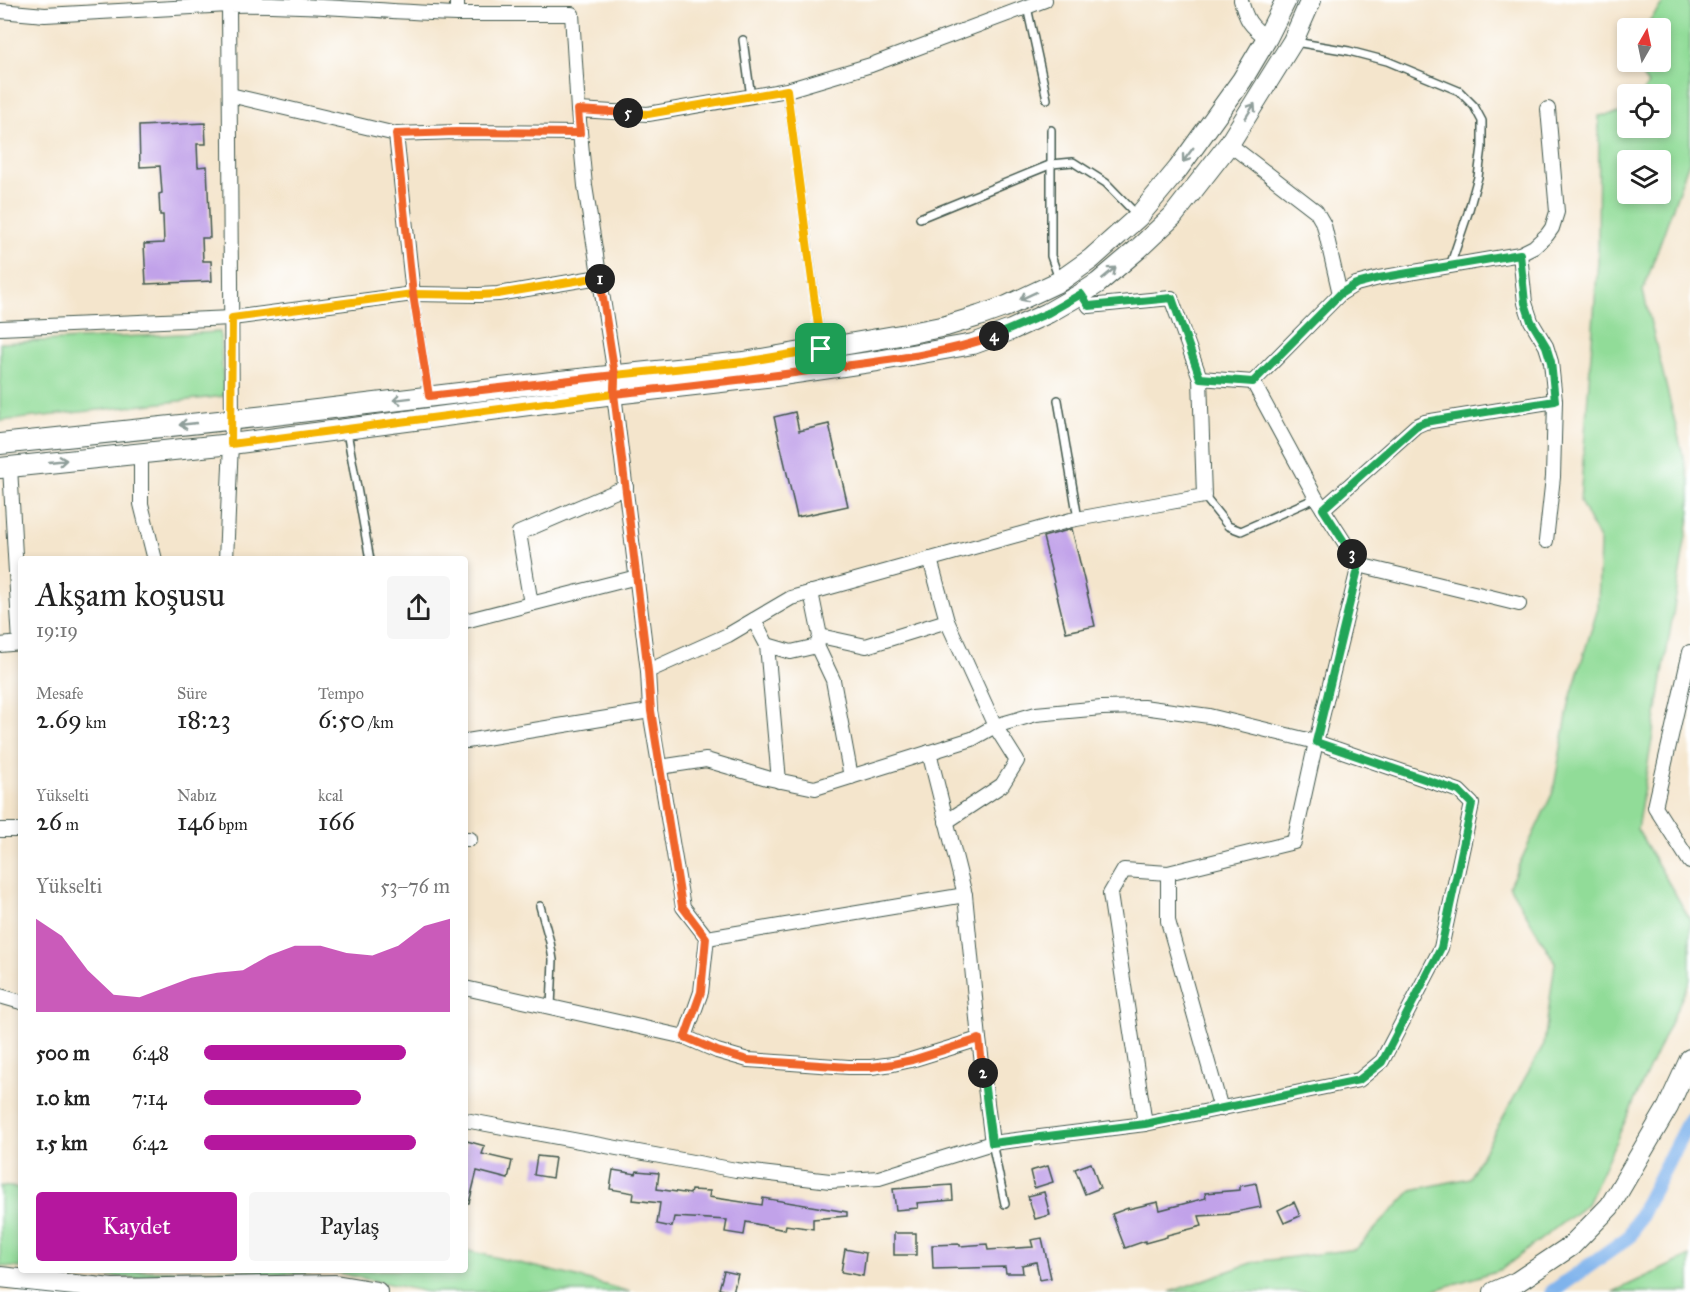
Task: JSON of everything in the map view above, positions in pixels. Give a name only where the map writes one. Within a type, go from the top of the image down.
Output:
[{"type":"street","points":[[578,110],[648,114],[787,90],[871,65],[1008,6],[1045,0]]},
{"type":"street","points":[[1241,0],[1245,17],[1252,26],[1268,38]]},
{"type":"street","points":[[18,620],[5,467],[231,444],[346,429],[821,349],[946,326],[1007,306],[1060,281],[1091,259],[1138,217],[1178,169],[1242,80],[1268,38],[1286,0]]},
{"type":"street","points":[[0,444],[429,396],[786,375],[877,362],[973,344],[1048,313],[1081,294],[1098,283],[1173,216],[1229,144],[1293,41],[1311,0]]},
{"type":"street","points":[[226,556],[232,419],[230,95],[236,3]]},
{"type":"street","points":[[0,11],[45,15],[236,3],[400,12],[458,7],[572,14],[585,186],[615,384],[651,711],[682,906],[706,938],[701,992],[685,1037]]},
{"type":"street","points":[[230,95],[396,134],[580,133]]},
{"type":"street","points":[[1200,378],[1253,382],[1340,294],[1356,284],[1520,254],[1541,242],[1551,228],[1557,212],[1548,109]]},
{"type":"street","points":[[396,134],[413,294]]},
{"type":"street","points":[[1229,144],[1316,211],[1324,225],[1340,294]]},
{"type":"street","points":[[1520,254],[1525,303],[1531,321],[1546,346],[1551,362],[1555,401],[1553,477],[1546,541]]},
{"type":"street","points":[[0,328],[232,318],[413,294],[498,294],[599,277]]},
{"type":"street","points":[[648,671],[728,635],[791,598],[1078,519],[1204,496],[1200,378],[1172,298],[1089,306],[1081,294]]},
{"type":"street","points":[[1253,382],[1320,503],[1359,565],[1519,604]]},
{"type":"street","points":[[1320,503],[1416,426],[1425,422],[1555,401]]},
{"type":"street","points":[[141,453],[141,504],[154,556]]},
{"type":"street","points":[[531,604],[519,533],[626,487]]},
{"type":"street","points":[[930,558],[948,621],[995,726],[1017,760],[1002,784],[946,822]]},
{"type":"street","points":[[1145,1124],[1110,894],[1124,870],[1168,873],[1294,842],[1359,565]]},
{"type":"street","points":[[468,620],[637,577]]},
{"type":"street","points":[[811,592],[818,641],[833,680],[851,777]]},
{"type":"street","points":[[754,620],[766,645],[779,781]]},
{"type":"street","points":[[766,645],[791,652],[818,641],[866,646],[948,621]]},
{"type":"street","points":[[0,645],[18,643]]},
{"type":"street","points":[[1690,652],[1655,807],[1690,862]]},
{"type":"street","points":[[468,1121],[736,1170],[830,1181],[879,1178],[992,1143],[1145,1124],[1359,1080],[1382,1062],[1441,948],[1472,804],[1459,791],[1316,742],[1209,716],[1143,707],[1036,714],[995,726],[972,739],[815,788],[779,781],[706,760],[660,767]]},
{"type":"street","points":[[468,741],[651,711]]},
{"type":"street","points":[[929,752],[965,895],[992,1143]]},
{"type":"street","points":[[0,830],[18,830]]},
{"type":"street","points":[[1168,873],[1168,921],[1221,1109]]},
{"type":"street","points":[[706,938],[965,895]]},
{"type":"street","points":[[468,989],[685,1037],[717,1051],[748,1060],[871,1067],[912,1060],[979,1039]]},
{"type":"street","points":[[0,996],[18,1001]]},
{"type":"street","points":[[1494,1292],[1517,1282],[1571,1246],[1610,1206],[1668,1107],[1690,1059]]},
{"type":"street","points":[[0,1277],[112,1289],[335,1288],[377,1292]]},
{"type":"lane","points":[[1027,3],[1047,99]]},
{"type":"lane","points":[[743,40],[751,97]]},
{"type":"lane","points":[[1293,41],[1349,51],[1387,61],[1459,92],[1474,106],[1482,121],[1482,147],[1478,177],[1450,266]]},
{"type":"lane","points":[[787,90],[821,349]]},
{"type":"lane","points":[[1051,130],[1051,256],[1060,281]]},
{"type":"lane","points":[[920,218],[1052,164],[1073,162],[1106,183],[1138,217]]},
{"type":"lane","points":[[413,294],[429,396]]},
{"type":"lane","points":[[1058,400],[1078,519]]},
{"type":"lane","points":[[346,429],[369,556]]},
{"type":"lane","points":[[1204,496],[1228,526],[1241,531],[1320,503]]},
{"type":"lane","points":[[540,906],[553,960],[551,1007]]},
{"type":"lane","points":[[992,1143],[1005,1204]]},
{"type":"green space","points":[[1665,0],[1690,0],[1690,159],[1643,291],[1690,484],[1690,512],[1637,829],[1690,919],[1690,980],[1587,1204],[1502,1269],[1429,1292],[1170,1292],[1254,1262],[1356,1249],[1412,1190],[1469,1178],[1544,1044],[1555,962],[1509,886],[1553,792],[1570,699],[1598,608],[1600,542],[1580,501],[1598,260],[1599,116],[1617,113],[1617,138],[1671,138],[1671,84],[1647,84],[1639,72],[1671,72],[1671,18],[1652,18]]},
{"type":"green space","points":[[220,332],[224,396],[0,421],[0,343]]},
{"type":"green space","points":[[0,1186],[18,1188],[18,1268],[0,1266]]},
{"type":"green space","points":[[468,1251],[630,1292],[427,1292],[339,1273],[468,1273]]},
{"type":"green space","points":[[1690,1256],[1690,1292],[1613,1292]]},
{"type":"green space","points":[[70,1273],[315,1273],[159,1281]]},
{"type":"building","points":[[205,123],[206,144],[197,144],[198,167],[207,166],[210,238],[202,238],[203,261],[211,261],[212,281],[146,284],[144,244],[164,243],[163,215],[160,215],[159,194],[162,193],[160,166],[140,167],[139,126]]},
{"type":"building","points":[[795,412],[799,431],[829,424],[848,506],[797,517],[774,417]]},
{"type":"building","points":[[1072,529],[1095,626],[1066,632],[1043,537]]},
{"type":"building","points":[[468,1141],[485,1146],[482,1154],[512,1161],[508,1179],[477,1171],[469,1203]]},
{"type":"building","points":[[537,1156],[555,1158],[552,1178],[534,1175]]},
{"type":"building","points":[[1091,1163],[1100,1188],[1085,1194],[1075,1169]]},
{"type":"building","points":[[1048,1166],[1053,1182],[1034,1188],[1030,1171]]},
{"type":"building","points":[[613,1170],[636,1174],[637,1171],[659,1173],[657,1189],[690,1194],[691,1190],[710,1191],[709,1197],[762,1205],[763,1198],[847,1212],[847,1216],[813,1219],[813,1229],[786,1225],[785,1230],[746,1222],[744,1235],[725,1232],[727,1220],[674,1217],[672,1227],[657,1224],[660,1203],[633,1200],[634,1193],[610,1189]]},
{"type":"building","points":[[1256,1183],[1261,1207],[1230,1214],[1199,1216],[1202,1226],[1125,1248],[1112,1214],[1158,1202],[1160,1210],[1206,1198],[1205,1193],[1240,1190],[1240,1186]]},
{"type":"building","points":[[952,1185],[953,1200],[917,1203],[918,1208],[896,1210],[893,1189]]},
{"type":"building","points":[[1044,1192],[1050,1215],[1035,1219],[1028,1196]]},
{"type":"building","points":[[1294,1202],[1300,1216],[1284,1223],[1278,1210]]},
{"type":"building","points":[[894,1233],[916,1233],[916,1255],[894,1255]]},
{"type":"building","points":[[1042,1238],[1051,1278],[1040,1280],[1036,1262],[1022,1265],[1023,1273],[1006,1273],[1005,1267],[933,1269],[932,1245],[987,1244],[988,1250],[1033,1247],[1031,1240]]},
{"type":"building","points":[[845,1249],[866,1253],[863,1276],[841,1272]]},
{"type":"building","points":[[724,1271],[738,1274],[733,1292],[719,1289]]},
{"type":"waterway","points":[[1552,1292],[1629,1237],[1690,1119]]},
{"type":"route","points":[[821,349],[744,362],[615,375],[614,394],[231,444],[232,318],[413,294],[498,294],[599,277],[615,375],[614,394],[651,711],[672,848],[682,906],[706,938],[701,992],[685,1037],[717,1051],[748,1060],[849,1067],[871,1067],[912,1060],[979,1039],[992,1143],[1145,1124],[1359,1080],[1382,1062],[1441,948],[1472,804],[1459,791],[1316,742],[1359,565],[1323,509],[1416,426],[1436,420],[1555,401],[1551,362],[1546,346],[1531,321],[1525,303],[1520,254],[1356,284],[1340,294],[1253,382],[1200,378],[1172,298],[1089,306],[1081,294],[1048,313],[973,344],[877,362],[614,394],[615,375],[429,396],[413,294],[396,134],[580,133],[578,110],[648,114],[787,90],[821,349]]}]
